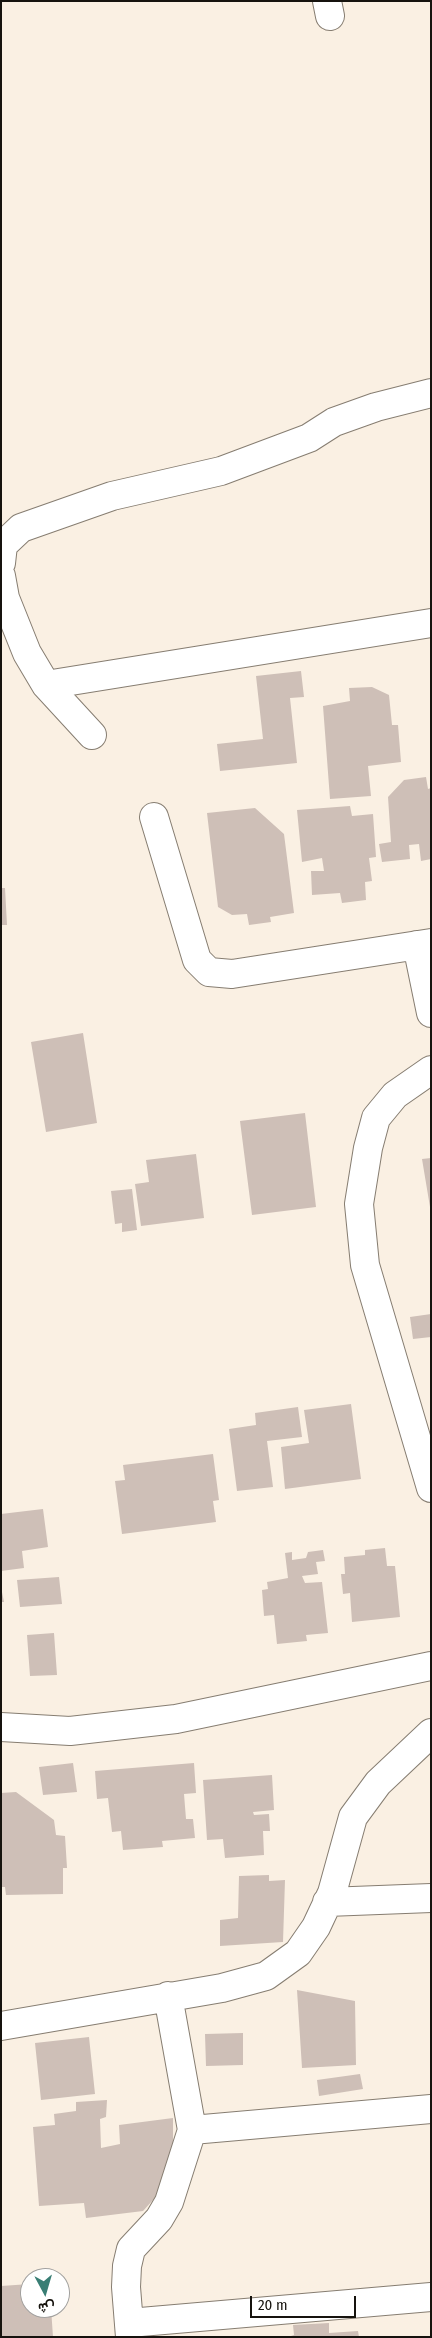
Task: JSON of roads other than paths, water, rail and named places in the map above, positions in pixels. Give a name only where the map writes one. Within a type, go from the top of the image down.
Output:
[{"type":"street","points":[[1,563],[3,545],[22,528],[112,496],[221,471],[309,438],[334,422],[376,407],[431,393]]},
{"type":"street","points":[[1,576],[5,598],[27,654],[46,685],[92,735]]},
{"type":"street","points":[[46,685],[431,623]]},
{"type":"street","points":[[154,817],[197,960],[209,972],[232,974],[424,944],[431,1014]]},
{"type":"street","points":[[431,1070],[395,1095],[376,1118],[368,1148],[359,1204],[365,1265],[431,1488]]},
{"type":"street","points":[[1,1727],[70,1731],[176,1719],[431,1666]]},
{"type":"street","points":[[1,2026],[222,1988],[266,1976],[298,1953],[316,1927],[327,1902],[353,1817],[378,1783],[431,1733]]},
{"type":"street","points":[[327,1902],[431,1898]]},
{"type":"street","points":[[168,1996],[192,2130],[169,2202],[159,2219],[131,2249],[127,2266],[126,2287],[130,2330],[431,2298]]},
{"type":"street","points":[[192,2130],[431,2109]]}]
